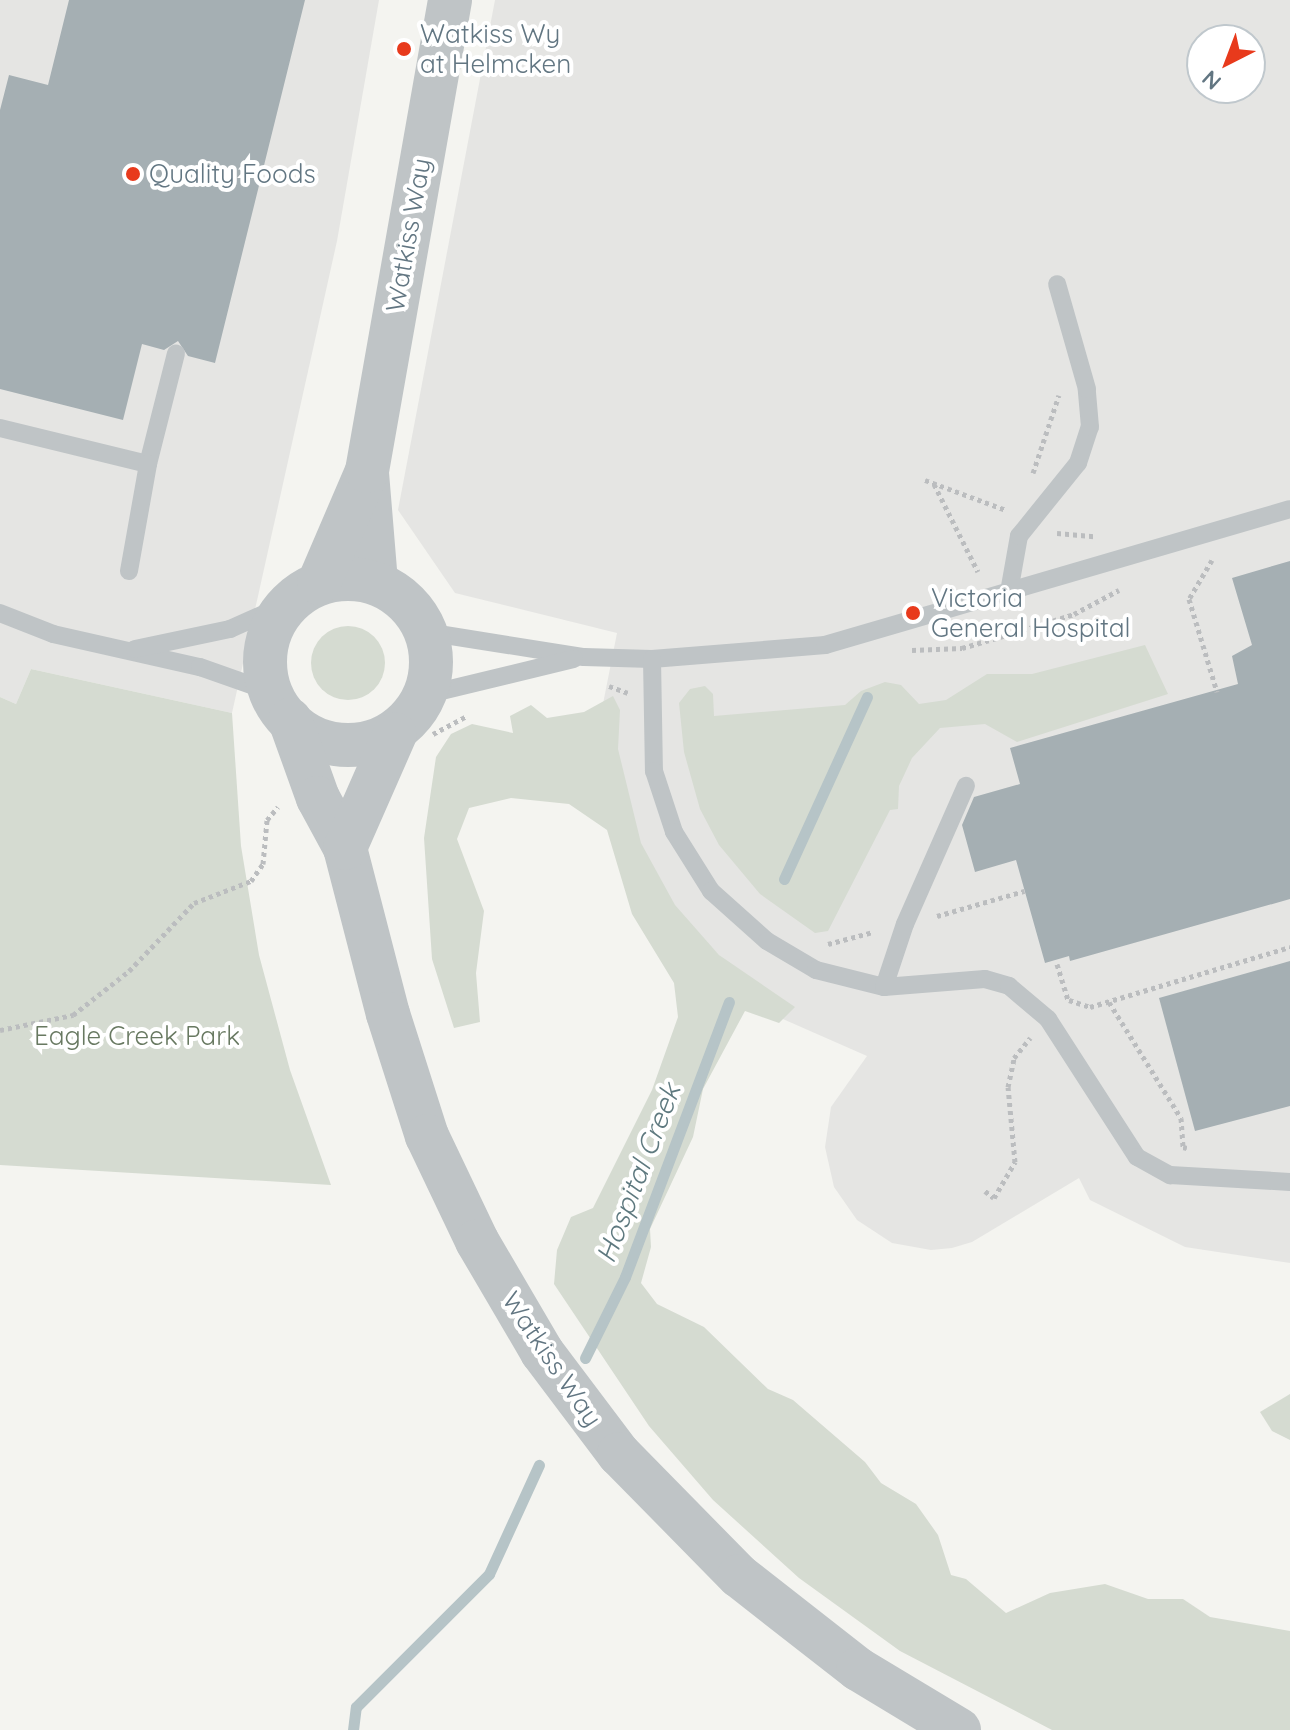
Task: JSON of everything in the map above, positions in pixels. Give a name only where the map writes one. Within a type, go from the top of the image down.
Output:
[{"type":"street","name":"Watkiss Way","points":[[376,582],[367,471],[450,0]]},
{"type":"street","name":"Watkiss Way","points":[[304,593],[367,471]]},
{"type":"street","points":[[345,848],[412,736],[432,664],[426,632],[406,602],[376,582],[348,578],[304,593],[270,630],[265,661],[281,706],[314,738],[341,745],[412,736]]},
{"type":"street","name":"Watkiss Way","points":[[281,706],[318,798],[345,848],[388,1014],[427,1136],[477,1241],[542,1352],[619,1454],[739,1576],[858,1669],[959,1730]]},
{"type":"lane","points":[[1009,592],[1019,536],[1078,463],[1090,427],[1087,389],[1057,284]]},
{"type":"lane","points":[[129,571],[148,464],[176,353]]},
{"type":"lane","points":[[0,428],[148,464]]},
{"type":"lane","points":[[426,632],[584,657],[652,659],[825,645],[1290,509]]},
{"type":"lane","points":[[1214,510],[1220,530]]},
{"type":"lane","points":[[128,650],[213,635],[252,623],[304,593]]},
{"type":"lane","points":[[0,613],[53,634],[221,673],[281,706]]},
{"type":"lane","points":[[425,695],[584,657]]},
{"type":"lane","points":[[652,659],[654,771],[674,832],[711,891],[793,959],[884,987],[985,979],[1009,986],[1048,1019],[1126,1145],[1153,1168],[1170,1175],[1290,1182]]},
{"type":"lane","points":[[884,987],[905,924],[966,786]]},
{"type":"path","points":[[1029,485],[1061,387]]},
{"type":"path","points":[[925,480],[1011,512],[1017,503]]},
{"type":"path","points":[[934,484],[979,574]]},
{"type":"path","points":[[1041,532],[1097,536]]},
{"type":"path","points":[[1213,559],[1189,599],[1217,692]]},
{"type":"path","points":[[597,684],[620,693]]},
{"type":"path","points":[[412,736],[473,714]]},
{"type":"path","points":[[0,1030],[51,1024],[104,995],[194,903],[257,874],[272,812],[292,801],[318,798]]},
{"type":"path","points":[[951,913],[1024,891]]},
{"type":"path","points":[[817,944],[858,936]]},
{"type":"path","points":[[1069,1000],[1090,1007],[1290,947]]},
{"type":"path","points":[[1057,964],[1069,1000]]},
{"type":"path","points":[[985,1191],[994,1198],[1015,1162],[1008,1087],[1014,1058],[1069,1000]]},
{"type":"path","points":[[1109,1002],[1181,1118],[1183,1147],[1197,1148]]},
{"type":"shaded area","points":[[0,0],[379,0],[337,241],[232,713],[31,669],[16,704],[0,697]]},
{"type":"shaded area","name":"Victoria General Hospital","points":[[495,0],[1290,0],[1290,1263],[1185,1247],[1090,1200],[1079,1178],[972,1242],[952,1248],[931,1250],[892,1243],[857,1220],[834,1187],[825,1147],[831,1107],[867,1056],[776,1016],[637,868],[600,719],[617,633],[455,593],[398,510]]},
{"type":"green space","points":[[348,626],[369,632],[379,642],[385,663],[379,684],[369,694],[348,700],[327,694],[317,684],[311,663],[317,642],[327,632]]},
{"type":"green space","points":[[1145,645],[1168,694],[1017,742],[985,724],[940,728],[912,758],[899,786],[898,809],[890,810],[828,931],[815,933],[760,894],[719,845],[700,809],[684,752],[679,703],[690,689],[705,686],[713,694],[714,716],[845,705],[861,691],[885,682],[901,685],[919,704],[946,700],[987,674],[1032,674]]},
{"type":"green space","name":"Eagle Creek Park","points":[[31,669],[232,713],[241,846],[259,955],[290,1070],[331,1185],[0,1165],[0,697],[16,704]]},
{"type":"green space","points":[[613,696],[620,710],[618,749],[641,843],[675,905],[719,955],[795,1007],[779,1023],[745,1011],[703,1089],[693,1137],[650,1229],[651,1247],[641,1283],[657,1304],[704,1327],[768,1389],[793,1400],[865,1462],[881,1483],[916,1504],[938,1535],[951,1575],[966,1579],[1006,1613],[1050,1593],[1105,1584],[1148,1599],[1183,1599],[1210,1617],[1290,1631],[1290,1730],[1052,1730],[900,1651],[799,1578],[713,1500],[649,1426],[554,1284],[557,1250],[571,1217],[593,1208],[652,1090],[678,1017],[674,983],[632,914],[607,830],[569,804],[511,798],[469,808],[457,839],[484,911],[476,973],[480,1022],[454,1028],[432,959],[424,838],[436,757],[451,734],[472,724],[513,733],[510,716],[531,705],[547,718],[584,712]]},
{"type":"green space","points":[[1290,1394],[1290,1440],[1272,1431],[1260,1412]]},
{"type":"building","points":[[69,0],[305,0],[215,363],[188,356],[178,341],[164,350],[142,344],[123,420],[0,389],[0,110],[9,75],[48,85]]},
{"type":"building","points":[[1290,561],[1290,899],[1070,961],[1069,956],[1045,963],[1016,860],[975,872],[962,825],[974,797],[1020,784],[1010,748],[1238,684],[1232,656],[1252,645],[1232,578]]},
{"type":"building","points":[[1290,961],[1290,1106],[1195,1131],[1159,998]]},
{"type":"waterway","name":"Hospital Creek","points":[[784,879],[867,697]]},
{"type":"waterway","name":"Hospital Creek","points":[[585,1358],[625,1277],[729,1002]]},
{"type":"waterway","name":"Hospital Creek","points":[[353,1730],[356,1707],[489,1574],[539,1465]]},
{"type":"place","name":"Watkiss Wy at Helmcken","points":[[404,49]]},
{"type":"place","name":"Quality Foods","points":[[133,174]]},
{"type":"place","name":"Victoria General Hospital","points":[[913,613]]}]
